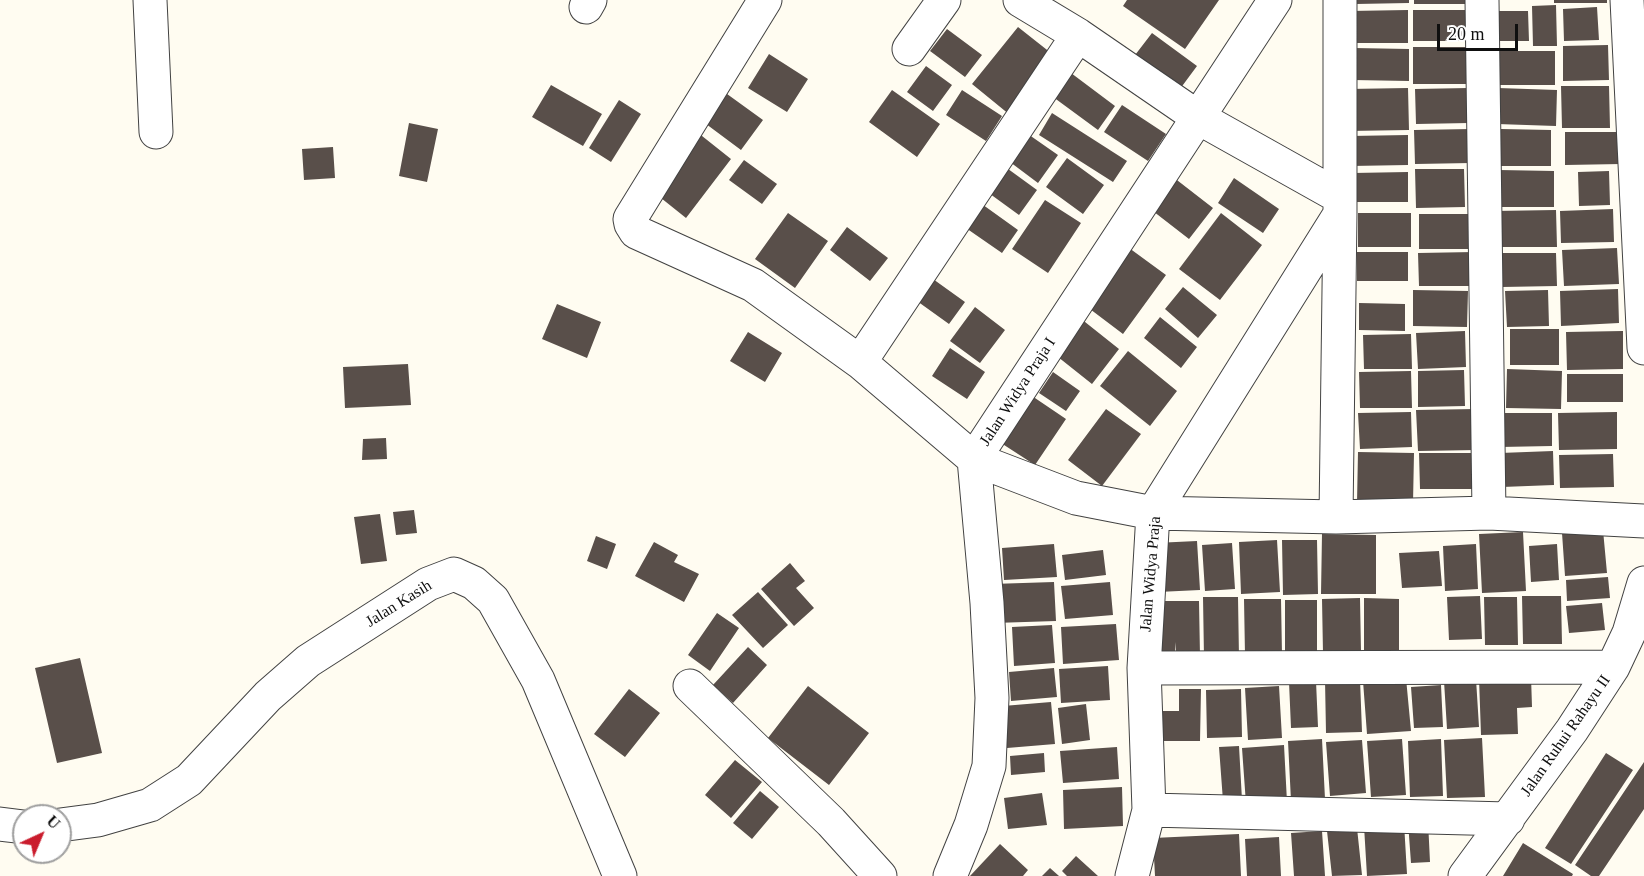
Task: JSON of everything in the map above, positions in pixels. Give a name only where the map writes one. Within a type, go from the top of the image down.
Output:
[{"type":"street","points":[[150,0],[156,132]]},
{"type":"street","points":[[765,0],[630,219],[631,224],[636,232],[753,285],[860,362],[974,459],[1076,498],[1154,513],[1336,517],[1489,513],[1644,521]]},
{"type":"street","points":[[909,49],[944,0]]},
{"type":"street","points":[[1020,0],[1078,35],[1199,118],[1340,205]]},
{"type":"street","name":"Jalan Widya Praja I","points":[[950,876],[971,825],[989,766],[992,698],[987,603],[974,459],[1275,0]]},
{"type":"street","points":[[1336,517],[1340,0]]},
{"type":"street","points":[[1482,0],[1489,513]]},
{"type":"street","points":[[1627,0],[1644,348]]},
{"type":"street","points":[[860,362],[1078,35]]},
{"type":"street","name":"Jalan Widya Praja","points":[[1132,876],[1149,810],[1144,668],[1154,513],[1340,205]]},
{"type":"street","name":"Jalan Kasih","points":[[72,823],[98,820],[150,805],[189,780],[268,696],[308,661],[428,584],[453,574],[474,583],[493,600],[538,680],[620,876]]},
{"type":"street","name":"Jalan Ruhui Rahayu II","points":[[1465,876],[1579,721],[1613,667],[1629,633],[1644,584]]},
{"type":"street","points":[[1144,668],[1613,667]]},
{"type":"street","points":[[690,686],[831,822],[880,876]]},
{"type":"street","points":[[1149,810],[1508,819]]},
{"type":"building","points":[[1127,0],[1219,0],[1185,49],[1123,6]]},
{"type":"building","points":[[1356,0],[1409,0],[1409,3],[1356,4]]},
{"type":"building","points":[[1414,0],[1467,0],[1467,4],[1414,4]]},
{"type":"building","points":[[1554,0],[1607,0],[1607,3],[1554,3]]},
{"type":"building","points":[[1556,5],[1557,46],[1533,46],[1532,6]]},
{"type":"building","points":[[1597,7],[1599,40],[1564,41],[1563,9]]},
{"type":"building","points":[[1408,10],[1408,43],[1351,43],[1350,11]]},
{"type":"building","points":[[1413,10],[1471,10],[1472,41],[1413,41]]},
{"type":"building","points":[[1499,11],[1528,11],[1529,41],[1499,41]]},
{"type":"building","points":[[1018,27],[1056,57],[1010,115],[972,84]]},
{"type":"building","points":[[947,29],[982,55],[965,77],[930,51]]},
{"type":"building","points":[[1152,33],[1197,66],[1177,93],[1132,59]]},
{"type":"building","points":[[1608,45],[1609,80],[1563,81],[1563,46]]},
{"type":"building","points":[[1413,47],[1469,47],[1469,84],[1413,84]]},
{"type":"building","points":[[1354,48],[1409,49],[1409,81],[1353,80]]},
{"type":"building","points":[[1493,51],[1555,51],[1555,85],[1493,85]]},
{"type":"building","points":[[769,54],[808,79],[787,112],[748,88]]},
{"type":"building","points":[[926,66],[952,85],[933,111],[907,92]]},
{"type":"building","points":[[1067,70],[1115,106],[1098,130],[1049,94]]},
{"type":"building","points":[[551,85],[602,114],[583,146],[532,117]]},
{"type":"building","points":[[716,86],[763,120],[741,150],[694,115]]},
{"type":"building","points":[[1561,86],[1609,86],[1610,128],[1562,128]]},
{"type":"building","points":[[1408,88],[1409,130],[1348,131],[1348,89]]},
{"type":"building","points":[[1468,88],[1469,123],[1416,124],[1415,89]]},
{"type":"building","points":[[1498,88],[1557,90],[1556,126],[1497,124]]},
{"type":"building","points":[[892,90],[940,124],[917,157],[869,122]]},
{"type":"building","points":[[962,90],[1002,116],[986,141],[946,115]]},
{"type":"building","points":[[619,100],[641,114],[611,162],[589,148]]},
{"type":"building","points":[[1122,105],[1166,134],[1148,161],[1104,132]]},
{"type":"building","points":[[1052,113],[1127,161],[1113,182],[1039,135]]},
{"type":"building","points":[[409,123],[438,129],[427,182],[399,176]]},
{"type":"building","points":[[1471,129],[1471,163],[1415,164],[1414,130]]},
{"type":"building","points":[[1501,129],[1551,130],[1551,166],[1501,166]]},
{"type":"building","points":[[697,132],[731,159],[686,218],[651,190]]},
{"type":"building","points":[[1025,132],[1058,155],[1038,183],[1006,159]]},
{"type":"building","points":[[1565,132],[1620,132],[1621,164],[1565,165]]},
{"type":"building","points":[[1408,135],[1408,165],[1351,166],[1350,136]]},
{"type":"building","points":[[333,147],[335,178],[304,180],[302,149]]},
{"type":"building","points":[[1067,158],[1104,185],[1083,214],[1046,187]]},
{"type":"building","points":[[744,160],[777,184],[762,204],[729,180]]},
{"type":"building","points":[[1004,166],[1037,190],[1019,215],[986,191]]},
{"type":"building","points":[[1415,169],[1464,169],[1465,207],[1416,208]]},
{"type":"building","points":[[1499,170],[1554,171],[1554,207],[1499,207]]},
{"type":"building","points":[[1609,171],[1610,205],[1579,206],[1578,172]]},
{"type":"building","points":[[1408,172],[1408,202],[1354,202],[1353,173]]},
{"type":"building","points":[[1173,177],[1213,208],[1189,239],[1149,208]]},
{"type":"building","points":[[1234,178],[1279,209],[1263,233],[1218,203]]},
{"type":"building","points":[[1045,200],[1081,223],[1048,273],[1012,249]]},
{"type":"building","points":[[979,202],[1018,230],[1002,253],[963,226]]},
{"type":"building","points":[[1613,209],[1614,242],[1561,243],[1560,211]]},
{"type":"building","points":[[1556,210],[1557,247],[1495,247],[1494,211]]},
{"type":"building","points":[[788,213],[828,241],[795,288],[755,259]]},
{"type":"building","points":[[1221,213],[1262,245],[1220,300],[1179,269]]},
{"type":"building","points":[[1358,213],[1411,213],[1411,247],[1358,247]]},
{"type":"building","points":[[1419,214],[1472,214],[1472,249],[1419,249]]},
{"type":"building","points":[[847,227],[888,258],[870,281],[830,250]]},
{"type":"building","points":[[1125,245],[1166,275],[1123,334],[1082,303]]},
{"type":"building","points":[[1617,248],[1619,284],[1564,286],[1562,250]]},
{"type":"building","points":[[1357,252],[1408,252],[1408,281],[1357,281]]},
{"type":"building","points":[[1474,252],[1475,286],[1419,286],[1418,253]]},
{"type":"building","points":[[1501,253],[1556,253],[1557,286],[1502,287]]},
{"type":"building","points":[[926,274],[965,302],[949,324],[910,296]]},
{"type":"building","points":[[1183,287],[1217,315],[1198,338],[1165,309]]},
{"type":"building","points":[[1618,289],[1619,323],[1561,326],[1560,291]]},
{"type":"building","points":[[1413,290],[1468,291],[1467,327],[1413,326]]},
{"type":"building","points":[[1548,290],[1549,326],[1507,327],[1505,291]]},
{"type":"building","points":[[1359,303],[1405,304],[1405,331],[1359,330]]},
{"type":"building","points":[[557,304],[601,322],[587,358],[542,339]]},
{"type":"building","points":[[975,307],[1005,330],[980,363],[950,341]]},
{"type":"building","points":[[1160,317],[1197,347],[1181,368],[1144,338]]},
{"type":"building","points":[[1080,318],[1119,349],[1092,384],[1053,353]]},
{"type":"building","points":[[1510,329],[1559,329],[1559,365],[1510,365]]},
{"type":"building","points":[[1465,331],[1466,367],[1418,369],[1416,333]]},
{"type":"building","points":[[1623,331],[1623,369],[1567,370],[1566,332]]},
{"type":"building","points":[[748,332],[782,353],[765,382],[730,361]]},
{"type":"building","points":[[1411,334],[1412,369],[1364,369],[1363,335]]},
{"type":"building","points":[[950,348],[985,372],[967,399],[932,376]]},
{"type":"building","points":[[1128,351],[1177,391],[1150,426],[1100,386]]},
{"type":"building","points":[[408,364],[411,405],[345,408],[343,367]]},
{"type":"building","points":[[1507,369],[1562,371],[1561,409],[1506,408]]},
{"type":"building","points":[[1464,370],[1465,406],[1418,407],[1418,371]]},
{"type":"building","points":[[1411,371],[1412,408],[1360,408],[1359,372]]},
{"type":"building","points":[[1053,372],[1080,391],[1066,411],[1039,393]]},
{"type":"building","points":[[1567,374],[1623,374],[1623,402],[1567,402]]},
{"type":"building","points":[[1032,396],[1066,419],[1035,465],[1001,443]]},
{"type":"building","points":[[1106,409],[1141,434],[1102,486],[1068,460]]},
{"type":"building","points":[[1476,409],[1477,450],[1418,451],[1416,410]]},
{"type":"building","points":[[1411,412],[1412,447],[1360,449],[1358,413]]},
{"type":"building","points":[[1617,412],[1617,449],[1559,450],[1558,413]]},
{"type":"building","points":[[1499,413],[1552,413],[1552,446],[1500,447]]},
{"type":"building","points":[[386,438],[387,459],[362,460],[363,439]]},
{"type":"building","points":[[1553,451],[1554,485],[1502,487],[1500,453]]},
{"type":"building","points":[[1358,452],[1414,453],[1413,503],[1357,503]]},
{"type":"building","points":[[1419,453],[1475,453],[1476,489],[1420,489]]},
{"type":"building","points":[[1613,454],[1614,487],[1560,488],[1559,455]]},
{"type":"building","points":[[414,510],[417,533],[396,535],[393,512]]},
{"type":"building","points":[[380,514],[387,561],[361,564],[354,517]]},
{"type":"building","points":[[1603,530],[1607,573],[1565,576],[1562,533]]},
{"type":"building","points":[[1523,532],[1526,591],[1482,593],[1479,534]]},
{"type":"building","points":[[1322,534],[1376,535],[1376,594],[1321,594]]},
{"type":"building","points":[[596,536],[616,544],[607,569],[587,561]]},
{"type":"building","points":[[1277,540],[1280,592],[1241,594],[1239,542]]},
{"type":"building","points":[[1282,540],[1317,540],[1318,594],[1283,595]]},
{"type":"building","points":[[1197,541],[1200,590],[1158,592],[1155,543]]},
{"type":"building","points":[[654,542],[678,555],[674,562],[699,574],[684,602],[635,576]]},
{"type":"building","points":[[1232,543],[1235,589],[1205,591],[1202,545]]},
{"type":"building","points":[[1054,544],[1057,577],[1004,580],[1002,548]]},
{"type":"building","points":[[1476,544],[1478,589],[1445,591],[1443,546]]},
{"type":"building","points":[[1557,544],[1559,580],[1531,582],[1529,546]]},
{"type":"building","points":[[1103,550],[1106,575],[1065,580],[1062,555]]},
{"type":"building","points":[[1439,551],[1442,586],[1402,588],[1399,553]]},
{"type":"building","points":[[790,563],[805,581],[796,588],[814,608],[794,626],[761,589]]},
{"type":"building","points":[[1608,577],[1610,598],[1567,601],[1566,580]]},
{"type":"building","points":[[1054,582],[1056,621],[994,623],[992,584]]},
{"type":"building","points":[[1110,582],[1113,615],[1065,619],[1061,586]]},
{"type":"building","points":[[758,592],[788,625],[763,648],[732,615]]},
{"type":"building","points":[[1480,596],[1482,639],[1449,640],[1447,597]]},
{"type":"building","points":[[1522,596],[1561,596],[1562,644],[1523,644]]},
{"type":"building","points":[[1203,597],[1238,597],[1239,658],[1204,658]]},
{"type":"building","points":[[1484,597],[1517,597],[1518,645],[1485,645]]},
{"type":"building","points":[[1360,598],[1361,652],[1323,653],[1322,599]]},
{"type":"building","points":[[1364,598],[1399,599],[1399,651],[1364,651]]},
{"type":"building","points":[[1244,599],[1281,599],[1282,655],[1245,655]]},
{"type":"building","points":[[1285,600],[1317,600],[1317,656],[1285,656]]},
{"type":"building","points":[[1151,601],[1199,601],[1200,656],[1176,656],[1176,642],[1175,653],[1150,652]]},
{"type":"building","points":[[1602,603],[1605,630],[1569,633],[1566,606]]},
{"type":"building","points":[[717,613],[739,628],[710,671],[688,655]]},
{"type":"building","points":[[1116,624],[1119,660],[1063,664],[1061,627]]},
{"type":"building","points":[[1052,625],[1055,663],[1014,666],[1012,627]]},
{"type":"building","points":[[748,647],[767,665],[733,703],[713,685]]},
{"type":"building","points":[[80,658],[102,753],[57,763],[35,668]]},
{"type":"building","points":[[1108,666],[1110,700],[1061,703],[1059,669]]},
{"type":"building","points":[[1054,668],[1057,697],[1011,701],[1009,672]]},
{"type":"building","points":[[1531,676],[1532,707],[1517,708],[1518,734],[1481,735],[1479,678]]},
{"type":"building","points":[[1406,678],[1411,731],[1367,734],[1363,681]]},
{"type":"building","points":[[1360,679],[1362,732],[1326,733],[1325,680]]},
{"type":"building","points":[[1476,679],[1479,727],[1447,729],[1444,681]]},
{"type":"building","points":[[1316,681],[1318,727],[1291,728],[1289,682]]},
{"type":"building","points":[[1441,685],[1443,727],[1414,728],[1411,687]]},
{"type":"building","points":[[808,686],[869,733],[829,785],[768,738]]},
{"type":"building","points":[[1279,686],[1282,738],[1248,740],[1245,688]]},
{"type":"building","points":[[629,689],[660,713],[625,757],[594,734]]},
{"type":"building","points":[[1179,689],[1201,689],[1200,741],[1158,741],[1158,711],[1179,711]]},
{"type":"building","points":[[1241,689],[1242,737],[1207,738],[1206,690]]},
{"type":"building","points":[[1051,702],[1055,744],[1007,748],[1003,706]]},
{"type":"building","points":[[1086,704],[1090,740],[1062,744],[1058,708]]},
{"type":"building","points":[[1482,738],[1485,797],[1447,798],[1444,740]]},
{"type":"building","points":[[1322,739],[1325,799],[1291,801],[1288,741]]},
{"type":"building","points":[[1402,739],[1406,795],[1371,797],[1367,741]]},
{"type":"building","points":[[1441,739],[1443,796],[1410,797],[1408,741]]},
{"type":"building","points":[[1362,740],[1366,793],[1330,796],[1326,742]]},
{"type":"building","points":[[1284,745],[1287,802],[1246,804],[1242,748]]},
{"type":"building","points":[[1239,746],[1242,800],[1223,801],[1219,747]]},
{"type":"building","points":[[1117,747],[1119,779],[1063,783],[1060,751]]},
{"type":"building","points":[[1044,753],[1045,772],[1011,775],[1010,756]]},
{"type":"building","points":[[1606,753],[1633,770],[1571,864],[1545,848]]},
{"type":"building","points":[[735,760],[762,782],[731,818],[705,795]]},
{"type":"building","points":[[1644,762],[1644,809],[1599,876],[1591,876],[1575,865]]},
{"type":"building","points":[[1122,787],[1123,826],[1064,829],[1063,790]]},
{"type":"building","points":[[760,791],[779,807],[752,839],[733,823]]},
{"type":"building","points":[[1042,793],[1047,825],[1008,829],[1004,798]]},
{"type":"building","points":[[1428,821],[1430,862],[1411,863],[1408,822]]},
{"type":"building","points":[[1404,823],[1407,874],[1367,876],[1364,826]]},
{"type":"building","points":[[1357,828],[1362,875],[1332,876],[1327,831]]},
{"type":"building","points":[[1322,831],[1325,876],[1294,876],[1291,833]]},
{"type":"building","points":[[1239,834],[1241,876],[1155,876],[1153,838]]},
{"type":"building","points":[[1279,837],[1281,876],[1247,876],[1245,839]]},
{"type":"building","points":[[1523,843],[1573,874],[1572,876],[1503,876]]},
{"type":"building","points":[[1000,844],[1028,870],[1023,876],[970,876]]},
{"type":"building","points":[[1076,856],[1098,876],[1067,876],[1062,871]]},
{"type":"building","points":[[1050,868],[1059,876],[1042,876]]}]
